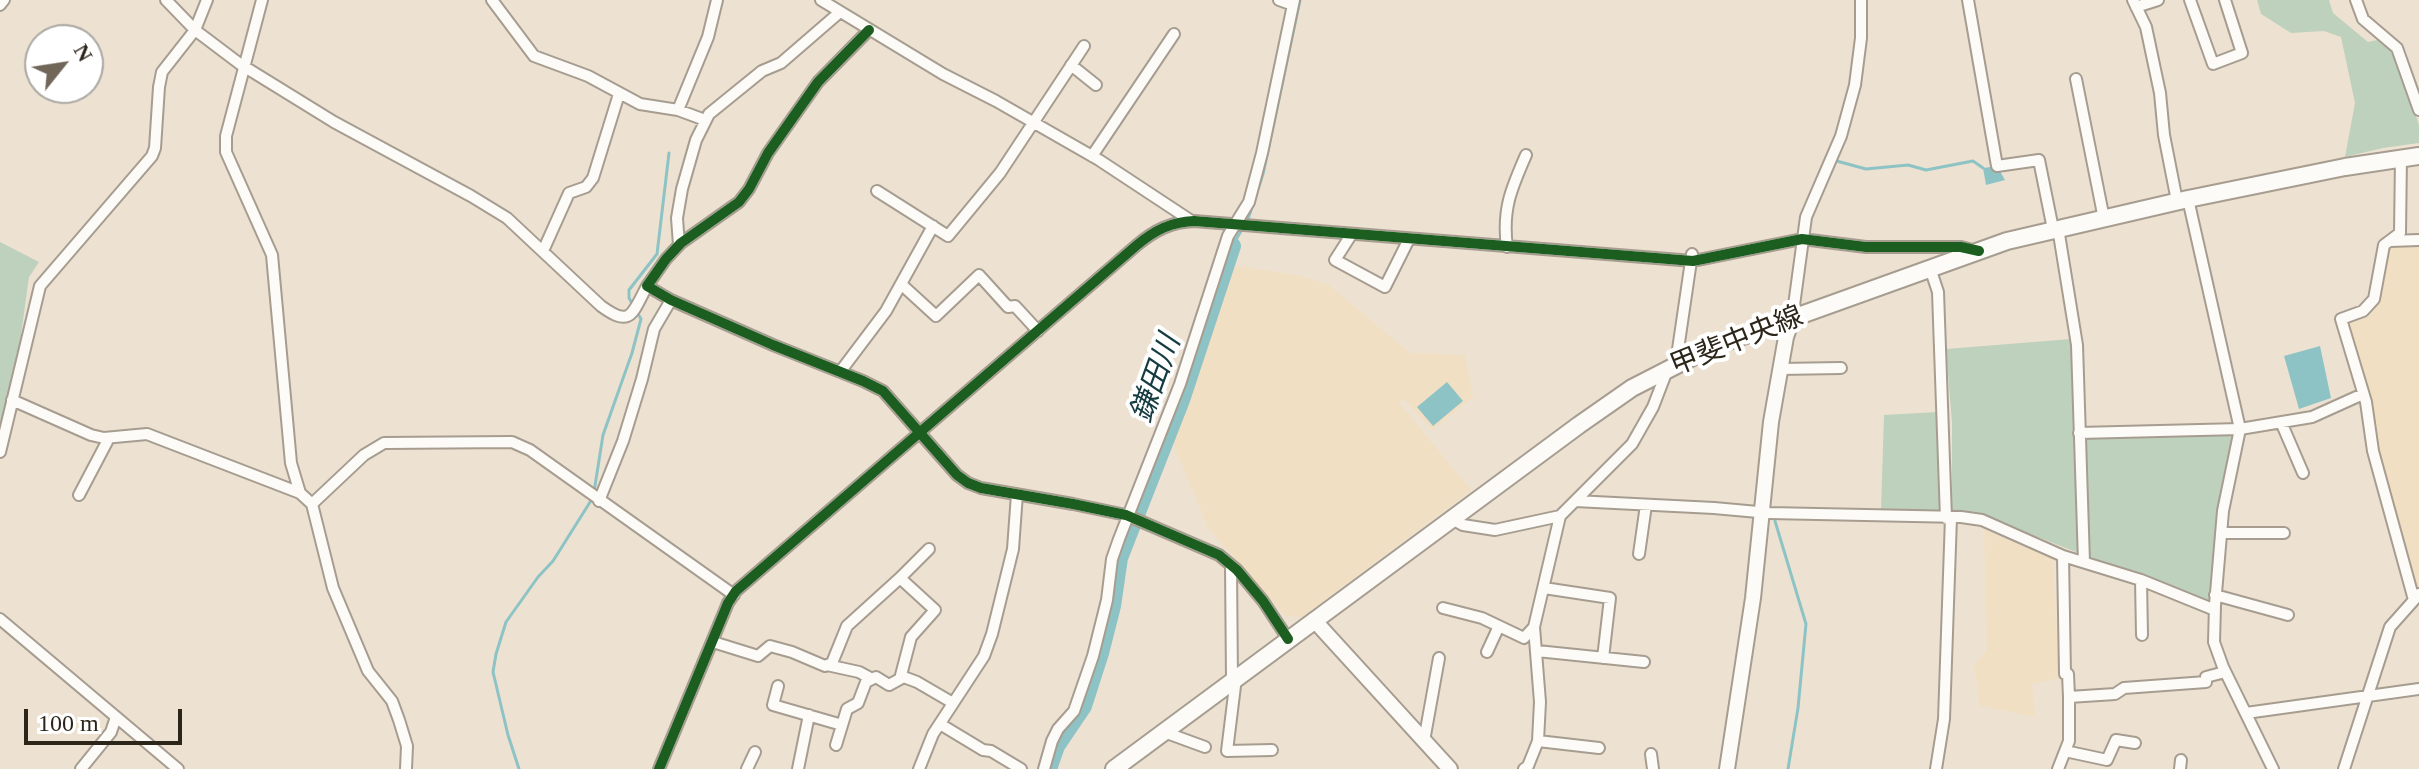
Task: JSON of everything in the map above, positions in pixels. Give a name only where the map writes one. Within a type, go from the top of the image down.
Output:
[{"type":"main road","name":"甲斐中央線","points":[[1114,769],[1622,395],[1712,347],[1979,251],[2056,229],[2182,200],[2419,156]]},
{"type":"street","points":[[0,5],[4,0]]},
{"type":"street","points":[[166,0],[195,30],[245,67],[334,122],[507,218],[601,306],[621,318],[633,312],[647,286],[679,245],[739,202],[768,153],[818,82],[869,30]]},
{"type":"street","points":[[0,452],[40,286],[152,156],[162,72],[195,30],[207,0]]},
{"type":"street","points":[[262,0],[226,136],[226,152],[272,255],[291,463],[300,493]]},
{"type":"street","points":[[492,0],[534,56],[588,76],[640,104],[678,110],[705,120]]},
{"type":"street","points":[[678,110],[708,37],[717,0]]},
{"type":"street","points":[[821,0],[943,74],[1092,156],[1191,221]]},
{"type":"street","points":[[1044,769],[1058,729],[1074,711],[1093,656],[1107,600],[1112,559],[1180,384],[1228,236],[1249,202],[1294,3],[1279,0]]},
{"type":"street","points":[[1725,769],[1753,598],[1771,422],[1786,337],[1792,320],[1802,239],[1806,217],[1841,136],[1855,85],[1861,38],[1861,0]]},
{"type":"street","points":[[1968,0],[1997,166],[2039,160],[2056,229],[2077,345],[2084,562]]},
{"type":"street","points":[[2158,0],[2135,3],[2146,27],[2160,93],[2164,135],[2240,429],[2223,511],[2214,642],[2225,672],[2273,769]]},
{"type":"street","points":[[2190,0],[2213,64],[2242,53],[2225,0]]},
{"type":"street","points":[[2356,0],[2363,19],[2397,48],[2419,110]]},
{"type":"street","points":[[679,245],[677,218],[682,189],[696,140],[709,114],[762,71],[781,63],[840,12]]},
{"type":"street","points":[[1092,156],[1174,34]]},
{"type":"street","points":[[877,191],[948,236],[1000,173],[1084,46]]},
{"type":"street","points":[[1071,65],[1096,85]]},
{"type":"street","points":[[2076,79],[2104,219]]},
{"type":"street","points":[[543,251],[569,193],[586,187],[593,178],[619,94]]},
{"type":"street","points":[[1507,247],[1504,226],[1507,200],[1526,155]]},
{"type":"street","points":[[2344,769],[2390,627],[2417,597],[2373,451],[2363,394],[2341,319],[2363,311],[2374,299],[2384,245],[2400,233],[2401,157]]},
{"type":"street","points":[[661,768],[728,603],[734,595],[1150,234],[1179,222],[1693,258],[1802,239],[1866,247],[1961,247],[1979,251]]},
{"type":"street","points":[[840,372],[886,311],[933,226]]},
{"type":"street","points":[[1351,235],[1335,260],[1385,287],[1409,239]]},
{"type":"street","points":[[2390,241],[2419,240]]},
{"type":"street","points":[[1524,769],[1538,741],[1540,702],[1534,627],[1560,516],[1632,444],[1653,407],[1672,366],[1693,258]]},
{"type":"street","points":[[1930,268],[1938,292],[1948,518],[1944,719],[1936,769]]},
{"type":"street","points":[[901,284],[936,316],[979,275],[1008,307],[1015,306],[1038,331]]},
{"type":"street","points":[[647,286],[671,300],[883,391],[957,475],[968,483],[1129,517],[1219,555],[1263,601],[1288,639]]},
{"type":"street","points":[[599,501],[639,392],[654,329],[671,300]]},
{"type":"street","points":[[1780,369],[1841,368]]},
{"type":"street","points":[[2079,433],[2240,429],[2312,417],[2363,394]]},
{"type":"street","points":[[12,400],[91,435],[109,438],[147,434],[300,493],[312,504],[333,588],[368,671],[392,701],[399,720],[407,746],[406,769]]},
{"type":"street","points":[[2281,422],[2303,473]]},
{"type":"street","points":[[79,495],[109,438]]},
{"type":"street","points":[[312,504],[364,455],[384,443],[512,442],[530,450],[734,595]]},
{"type":"street","points":[[919,769],[940,724],[984,656],[992,634],[1013,549],[1017,494]]},
{"type":"street","points":[[1575,501],[1838,516],[1982,520],[2063,556],[2141,580],[2215,610]]},
{"type":"street","points":[[1639,554],[1646,505]]},
{"type":"street","points":[[1452,519],[1463,525],[1495,530],[1560,516]]},
{"type":"street","points":[[2221,533],[2284,533]]},
{"type":"street","points":[[827,665],[832,663],[847,626],[929,549]]},
{"type":"street","points":[[2058,769],[2069,741],[2070,723],[2068,674],[2065,674],[2063,556]]},
{"type":"street","points":[[1231,565],[1234,680],[1227,751],[1272,750]]},
{"type":"street","points":[[836,745],[847,709],[858,703],[866,682],[876,677],[889,685],[900,679],[911,637],[935,610],[900,578]]},
{"type":"street","points":[[2141,580],[2142,635]]},
{"type":"street","points":[[1544,588],[1610,598],[1603,658]]},
{"type":"street","points":[[2215,595],[2288,615]]},
{"type":"street","points":[[1443,608],[1482,618],[1524,638],[1534,627]]},
{"type":"street","points":[[0,619],[178,769]]},
{"type":"street","points":[[1314,620],[1450,769]]},
{"type":"street","points":[[1487,652],[1499,626]]},
{"type":"street","points":[[713,642],[758,656],[770,646],[778,647],[825,666],[859,672],[872,679]]},
{"type":"street","points":[[1537,651],[1644,662]]},
{"type":"street","points":[[1424,741],[1439,658]]},
{"type":"street","points":[[2069,697],[2115,694],[2124,688],[2206,682],[2206,677],[2225,672]]},
{"type":"street","points":[[901,676],[953,703]]},
{"type":"street","points":[[778,686],[773,705],[842,725]]},
{"type":"street","points":[[2246,713],[2419,689]]},
{"type":"street","points":[[798,769],[809,715]]},
{"type":"street","points":[[81,769],[111,732],[116,717]]},
{"type":"street","points":[[940,724],[1021,769]]},
{"type":"street","points":[[1164,732],[1205,747]]},
{"type":"street","points":[[2065,751],[2108,765],[2116,740],[2135,743]]},
{"type":"street","points":[[1538,741],[1599,748]]},
{"type":"street","points":[[747,769],[755,752]]},
{"type":"street","points":[[1651,754],[1653,769]]},
{"type":"shaded area","points":[[2419,244],[2419,586],[2415,589],[2346,325],[2350,318],[2370,316],[2380,299],[2386,249],[2396,245]]},
{"type":"shaded area","points":[[1232,265],[1301,276],[1329,285],[1410,353],[1465,355],[1473,397],[1432,430],[1404,399],[1399,403],[1471,490],[1302,617],[1285,616],[1208,528],[1170,436]]},
{"type":"shaded area","points":[[1984,530],[2052,557],[2060,678],[2032,684],[2035,717],[1980,706],[1974,666],[1987,650]]},
{"type":"green space","points":[[2257,0],[2329,0],[2333,13],[2368,42],[2377,40],[2393,48],[2419,125],[2419,143],[2345,157],[2355,103],[2341,37],[2324,31],[2291,33],[2261,14]]},
{"type":"green space","points":[[0,242],[39,262],[29,277],[12,400],[0,444]]},
{"type":"green space","points":[[2071,339],[2081,554],[1977,513],[1952,511],[1952,423],[1946,349]]},
{"type":"green space","points":[[1938,412],[1942,513],[1881,510],[1884,415]]},
{"type":"green space","points":[[2238,431],[2213,608],[2085,556],[2081,435]]},
{"type":"water","points":[[1997,166],[2005,180],[1986,185],[1983,168]]},
{"type":"water","points":[[2320,346],[2331,398],[2299,409],[2284,356]]},
{"type":"water","points":[[1447,382],[1463,401],[1433,426],[1417,407]]},
{"type":"waterway","name":"鎌田川","points":[[1247,222],[1263,174],[1300,0]]},
{"type":"waterway","points":[[633,305],[629,290],[657,254],[669,153]]},
{"type":"waterway","points":[[1833,160],[1866,169],[1908,165],[1926,170],[1973,161],[1983,168]]},
{"type":"waterway","name":"鎌田川","points":[[1232,246],[1243,228]]},
{"type":"waterway","name":"鎌田川","points":[[1048,769],[1056,746],[1083,706],[1112,606],[1119,558],[1181,400],[1232,246]]},
{"type":"waterway","points":[[594,492],[603,435],[641,319],[637,312]]},
{"type":"waterway","points":[[519,769],[493,672],[496,654],[506,622],[553,561],[592,499]]},
{"type":"waterway","points":[[1775,521],[1806,624],[1798,708],[1788,769]]},
{"type":"cycle path","points":[[869,30],[818,82],[768,153],[739,202],[681,243],[647,286],[671,300],[883,391],[957,475],[968,483],[1126,515],[1219,555],[1237,570],[1263,601],[1288,639]]},
{"type":"cycle path","points":[[659,769],[728,603],[736,591],[1137,245],[1164,228],[1194,221],[1693,261],[1802,239],[1866,247],[1961,247],[1979,251]]}]
